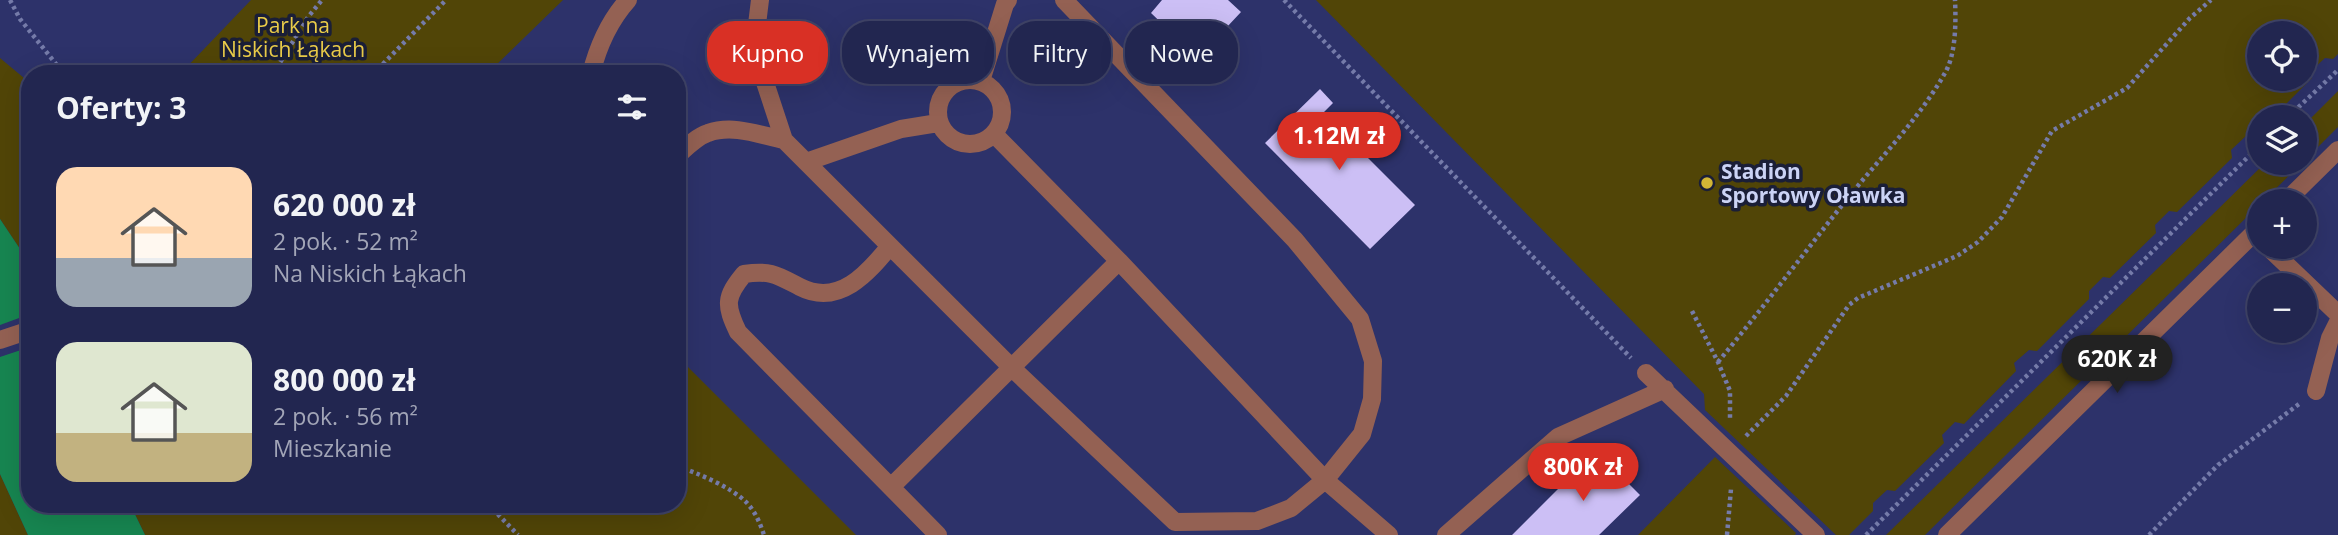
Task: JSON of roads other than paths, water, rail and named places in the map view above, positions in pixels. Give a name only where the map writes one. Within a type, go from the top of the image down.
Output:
[{"type":"street","points":[[593,65],[615,15],[628,0]]},
{"type":"street","points":[[760,0],[754,49],[784,140],[1170,528],[1257,521],[1291,508],[1325,480],[1362,434],[1372,399],[1373,361],[1360,319],[1295,240],[1065,0]]},
{"type":"street","points":[[994,39],[1008,0]]},
{"type":"street","points":[[954,84],[938,103],[938,123],[944,133],[959,144],[971,145],[982,143],[994,134],[1000,125],[1000,100],[986,84]]},
{"type":"street","points":[[806,162],[901,130],[938,123]]},
{"type":"street","points":[[686,148],[708,133],[735,129],[784,140]]},
{"type":"street","points":[[994,134],[1119,261],[1325,480],[1389,535]]},
{"type":"street","points":[[2298,189],[2338,150]]},
{"type":"street","points":[[1947,535],[2247,243]]},
{"type":"street","points":[[890,246],[868,272],[848,287],[826,294],[803,288],[788,279],[764,271],[744,274],[730,292],[729,307],[738,332],[938,535]]},
{"type":"street","points":[[2281,259],[2338,314]]},
{"type":"street","points":[[891,486],[1119,261]]},
{"type":"street","points":[[2316,391],[2330,338],[2338,322]]},
{"type":"street","points":[[0,340],[21,333]]},
{"type":"street","points":[[1646,373],[1816,535]]},
{"type":"street","points":[[1446,535],[1558,437],[1665,389]]},
{"type":"place","name":"Stadion Sportowy Oławka","points":[[1707,183]]},
{"type":"park label","name":"Park na Niskich Łąkach","points":[[293,37]]}]
